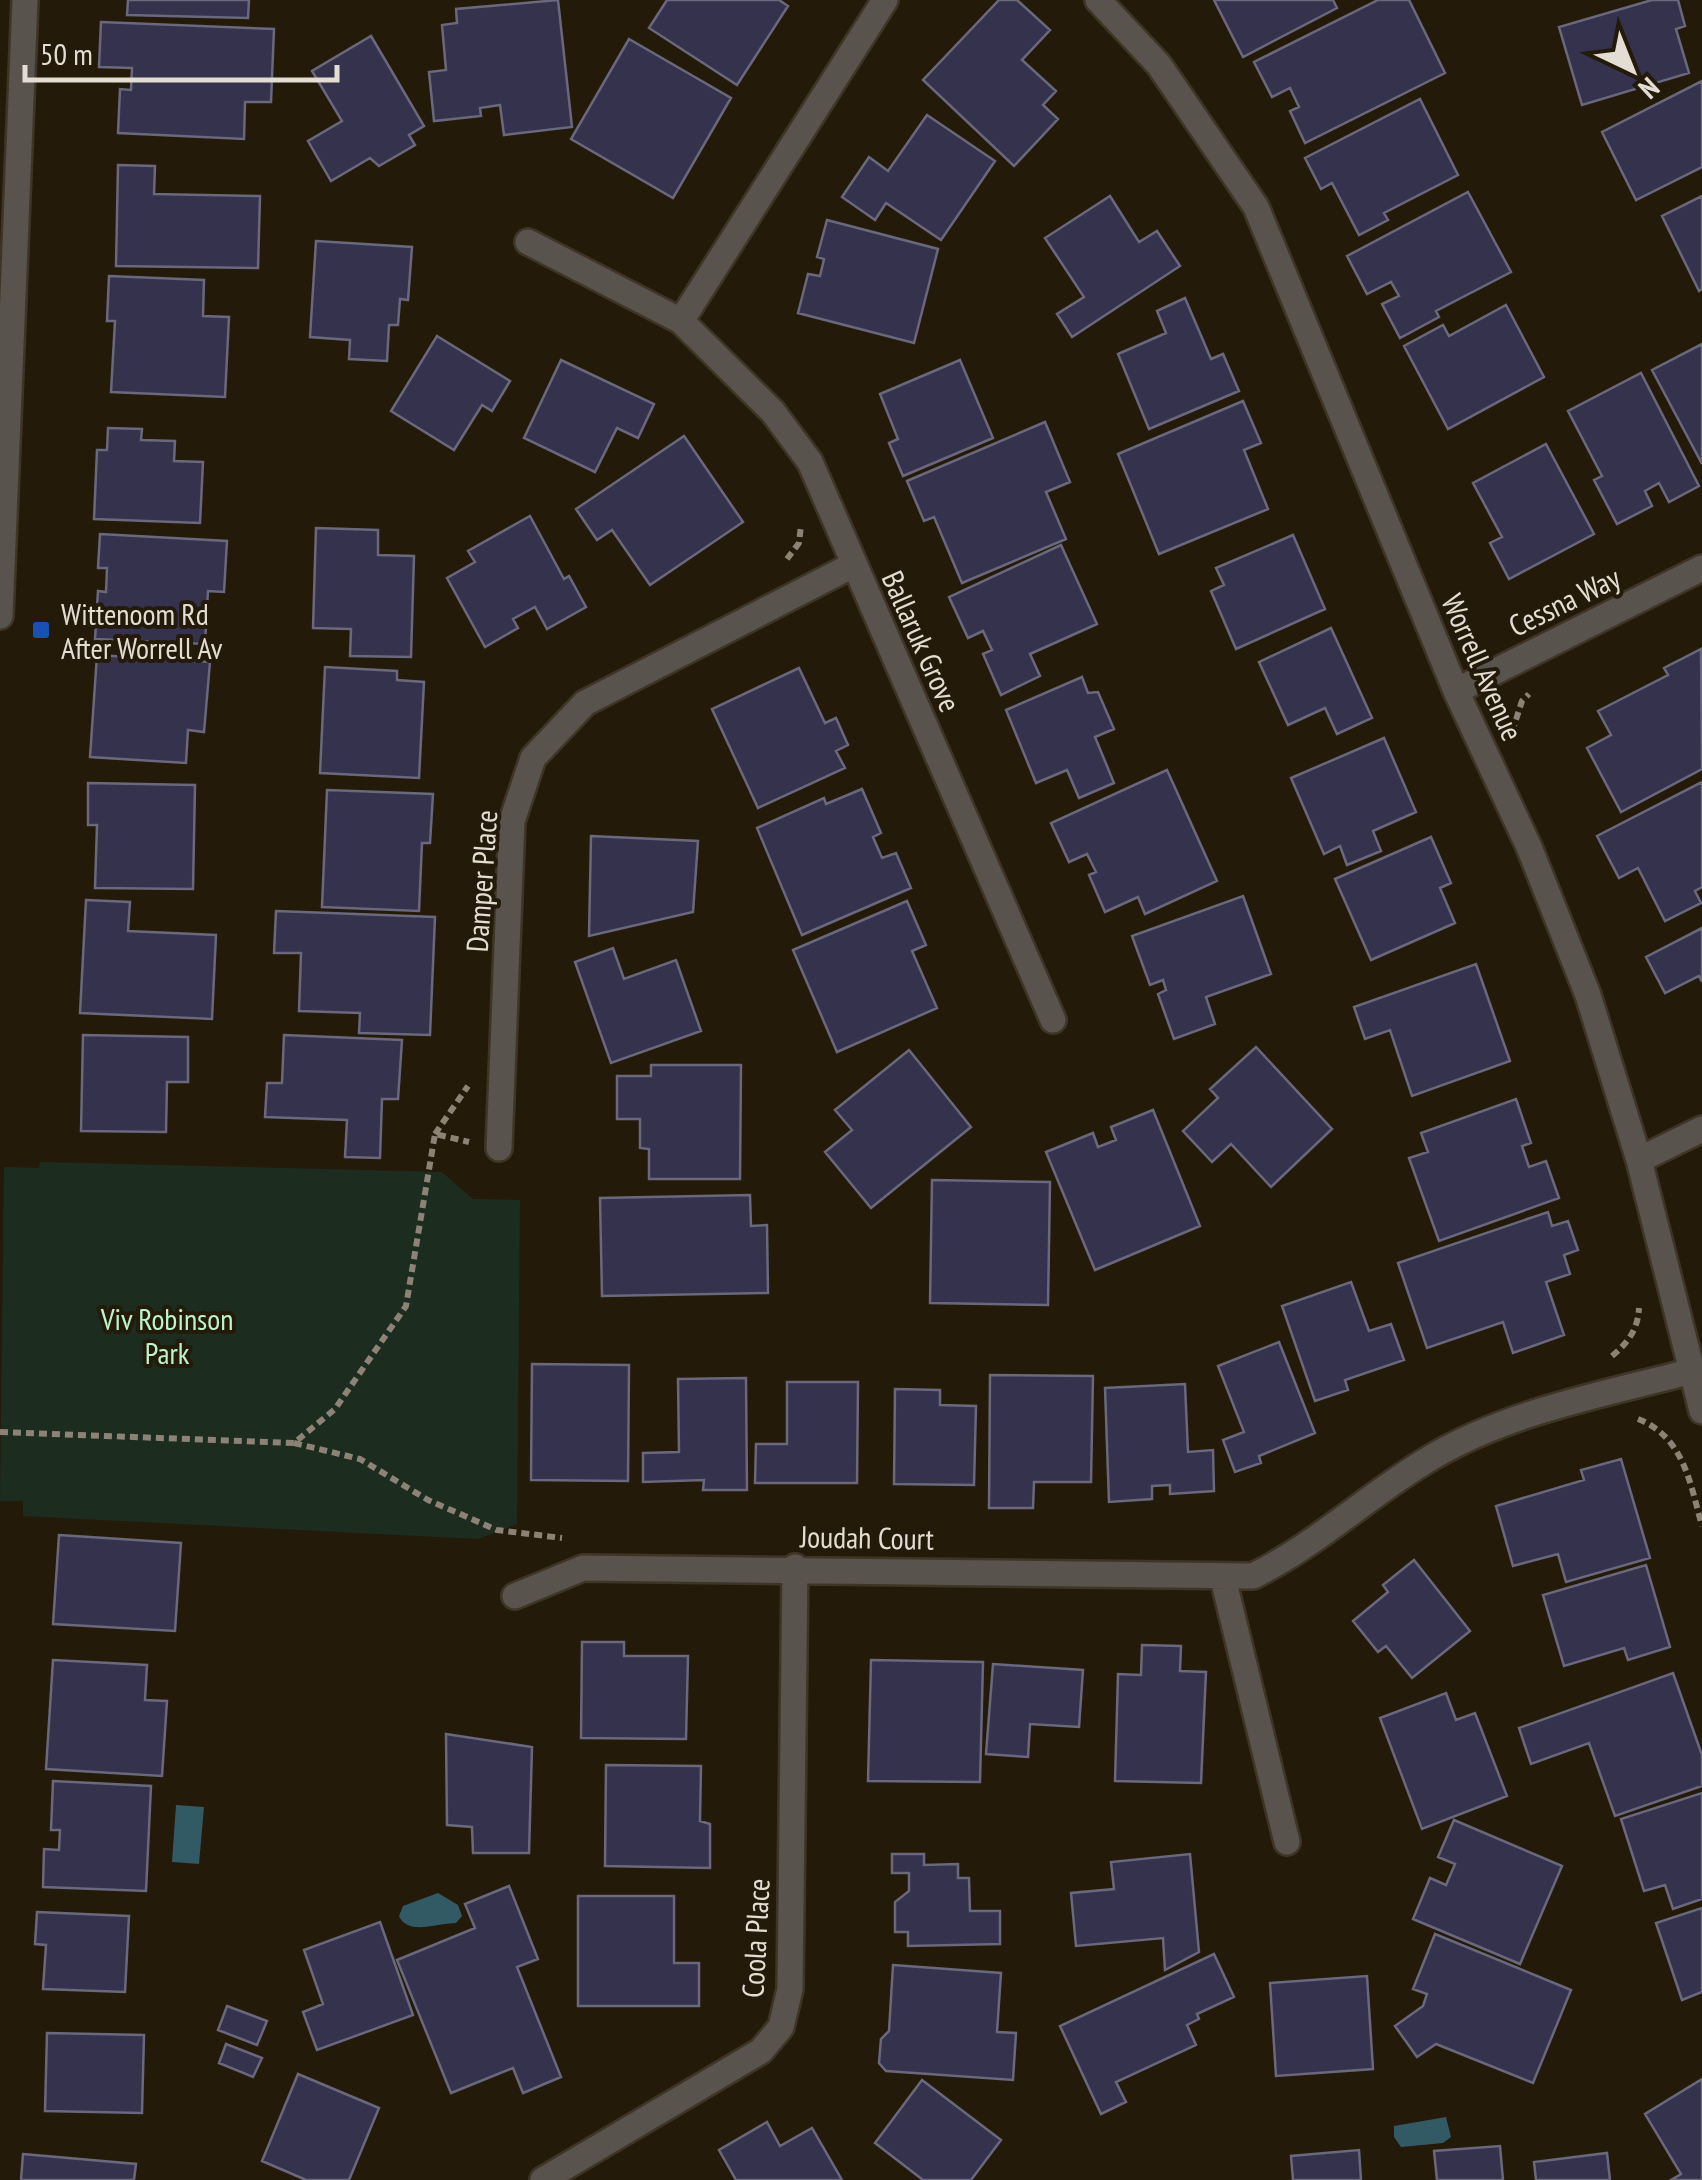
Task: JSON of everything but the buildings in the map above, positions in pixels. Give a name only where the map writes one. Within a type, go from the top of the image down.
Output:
[{"type":"street","points":[[0,616],[26,0]]},
{"type":"street","points":[[681,321],[885,0]]},
{"type":"street","name":"Worrell Avenue","points":[[1098,0],[1159,65],[1256,206],[1456,691],[1529,847],[1588,995],[1639,1160],[1702,1412]]},
{"type":"street","name":"Ballaruk Grove","points":[[528,242],[681,321],[773,412],[810,462],[1053,1020]]},
{"type":"street","name":"Damper Place","points":[[499,1148],[512,822],[532,758],[585,702],[853,566]]},
{"type":"street","name":"Cessna Way","points":[[1456,691],[1702,568]]},
{"type":"street","points":[[1639,1160],[1702,1129]]},
{"type":"street","name":"Joudah Court","points":[[515,1596],[583,1568],[795,1567],[1253,1576],[1302,1552],[1424,1462],[1478,1434],[1692,1371]]},
{"type":"street","name":"Coola Place","points":[[543,2180],[736,2069],[761,2051],[781,2027],[790,1988],[795,1567]]},
{"type":"street","points":[[1223,1578],[1287,1842]]},
{"type":"path","points":[[776,569],[799,543],[803,512],[796,495],[818,483]]},
{"type":"path","points":[[1510,746],[1522,701],[1542,682]]},
{"type":"path","points":[[294,1442],[335,1409],[406,1306],[435,1134],[472,1078]]},
{"type":"path","points":[[435,1134],[499,1148]]},
{"type":"path","points":[[1640,1300],[1638,1322],[1626,1345],[1598,1364],[1612,1416],[1654,1425],[1674,1443],[1702,1526]]},
{"type":"path","points":[[0,1432],[294,1442],[360,1459],[428,1500],[497,1530],[572,1539]]},
{"type":"green space","name":"Viv Robinson Park","points":[[40,1162],[442,1172],[473,1199],[520,1200],[517,1524],[478,1539],[23,1516],[23,1501],[0,1501],[4,1167],[39,1168]]},
{"type":"water","points":[[176,1805],[204,1807],[199,1864],[172,1862]]},
{"type":"water","points":[[438,1893],[458,1905],[462,1916],[456,1923],[416,1927],[403,1922],[399,1916],[403,1906]]},
{"type":"water","points":[[1446,2117],[1451,2137],[1443,2143],[1401,2147],[1394,2137],[1394,2126]]},
{"type":"place","name":"Wittenoom Rd After Worrell Av","points":[[41,630]]}]
